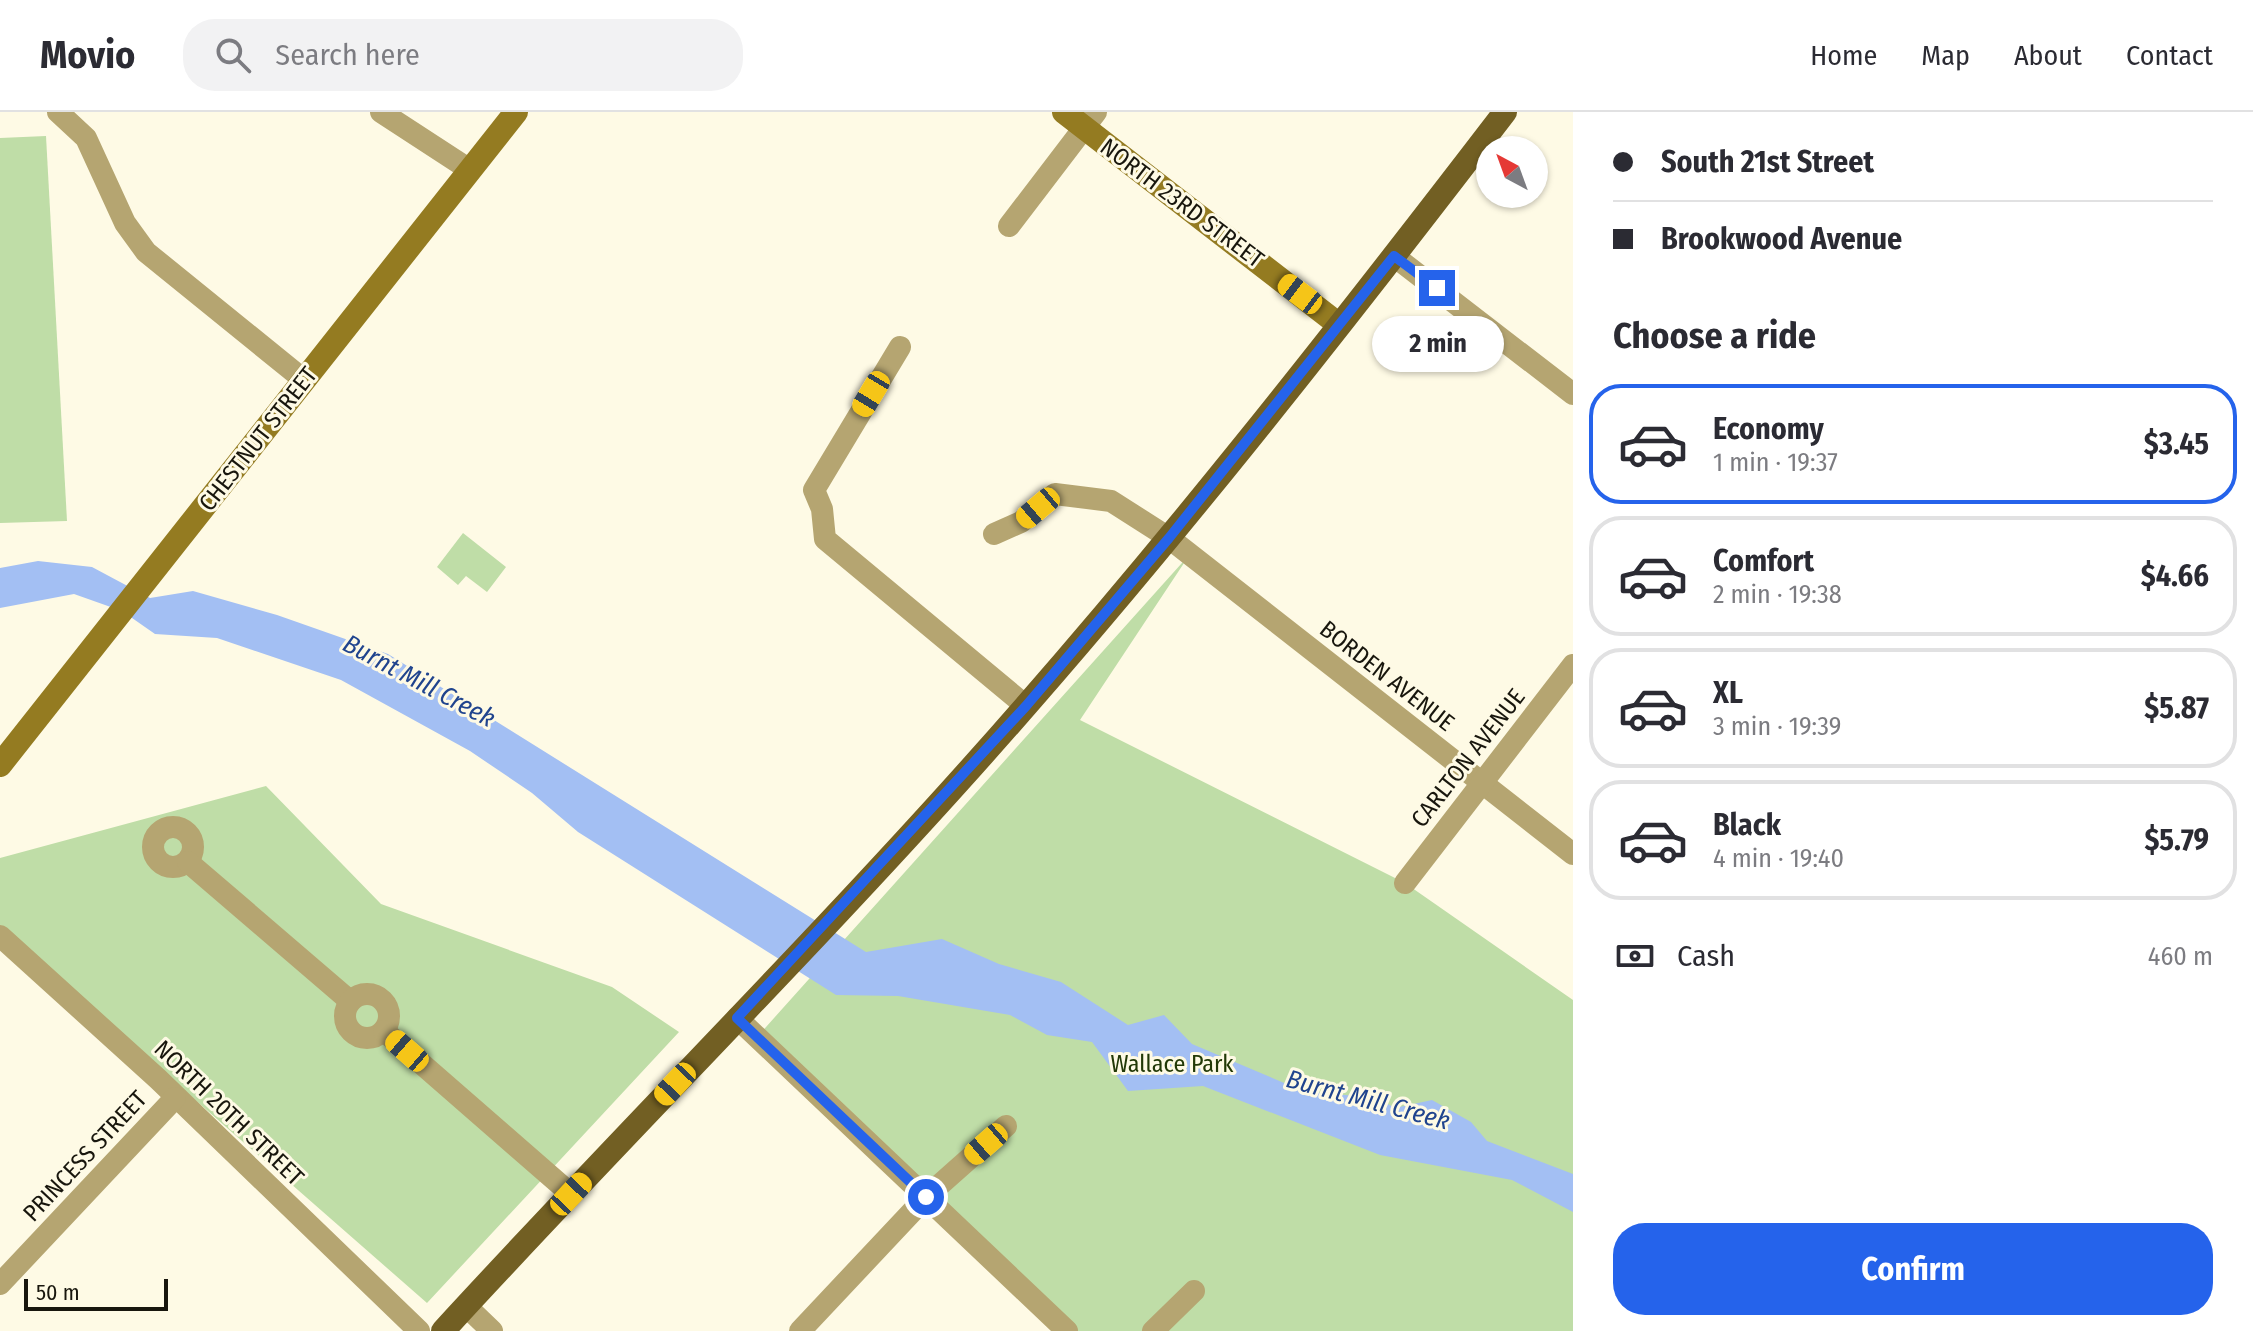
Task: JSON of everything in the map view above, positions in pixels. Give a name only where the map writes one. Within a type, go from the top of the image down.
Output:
[{"type":"main road","points":[[443,1331],[1026,706],[1169,538],[1505,112]]},
{"type":"street","points":[[58,112],[86,138],[125,223],[146,252],[304,380]]},
{"type":"street","points":[[381,112],[470,170]]},
{"type":"street","name":"CHESTNUT STREET","points":[[0,765],[516,112]]},
{"type":"street","name":"NORTH 23RD STREET","points":[[1064,112],[1090,120],[1338,324]]},
{"type":"street","points":[[1009,226],[1090,120]]},
{"type":"street","points":[[1394,256],[1573,394]]},
{"type":"street","points":[[900,347],[814,490],[822,509],[825,539],[1026,706]]},
{"type":"street","name":"BORDEN AVENUE","points":[[994,534],[1021,522],[1055,494],[1111,501],[1169,538],[1573,854]]},
{"type":"street","name":"CARLTON AVENUE","points":[[1405,883],[1573,665]]},
{"type":"street","points":[[188,862],[350,1001]]},
{"type":"street","name":"NORTH 20TH STREET","points":[[0,936],[419,1331]]},
{"type":"street","points":[[364,994],[379,997],[390,1016],[384,1031],[372,1038],[352,1033],[345,1021],[350,1001],[364,994]]},
{"type":"street","points":[[737,1018],[1067,1331]]},
{"type":"street","points":[[384,1031],[571,1194]]},
{"type":"street","name":"PRINCESS STREET","points":[[0,1284],[175,1098]]},
{"type":"street","points":[[800,1331],[926,1197],[1006,1126]]},
{"type":"street","points":[[1153,1331],[1194,1291]]},
{"type":"street","points":[[466,1306],[492,1331]]},
{"type":"green space","points":[[46,136],[67,521],[0,523],[0,138]]},
{"type":"green space","points":[[463,533],[506,567],[487,592],[466,576],[458,585],[437,567]]},
{"type":"green space","name":"Wallace Park","points":[[1190,554],[1080,720],[1405,883],[1573,1000],[1573,1331],[1066,1331],[757,1037]]},
{"type":"green space","points":[[266,786],[381,904],[612,987],[679,1032],[427,1303],[0,929],[0,858]]},
{"type":"water","name":"Burnt Mill Creek","points":[[38,561],[92,567],[150,598],[193,591],[277,615],[388,654],[866,952],[942,939],[999,964],[1061,982],[1128,1025],[1164,1015],[1192,1044],[1303,1091],[1377,1098],[1395,1108],[1432,1100],[1471,1122],[1487,1141],[1573,1174],[1573,1212],[1512,1180],[1380,1155],[1203,1086],[1128,1091],[1092,1042],[1047,1035],[1010,1015],[898,996],[836,995],[578,832],[532,793],[470,751],[341,680],[217,638],[155,634],[122,611],[74,594],[0,608],[0,568]]},
{"type":"route","points":[[926,1197],[737,1018],[869,880],[1026,706],[1169,538],[1394,256],[1437,288]]}]
